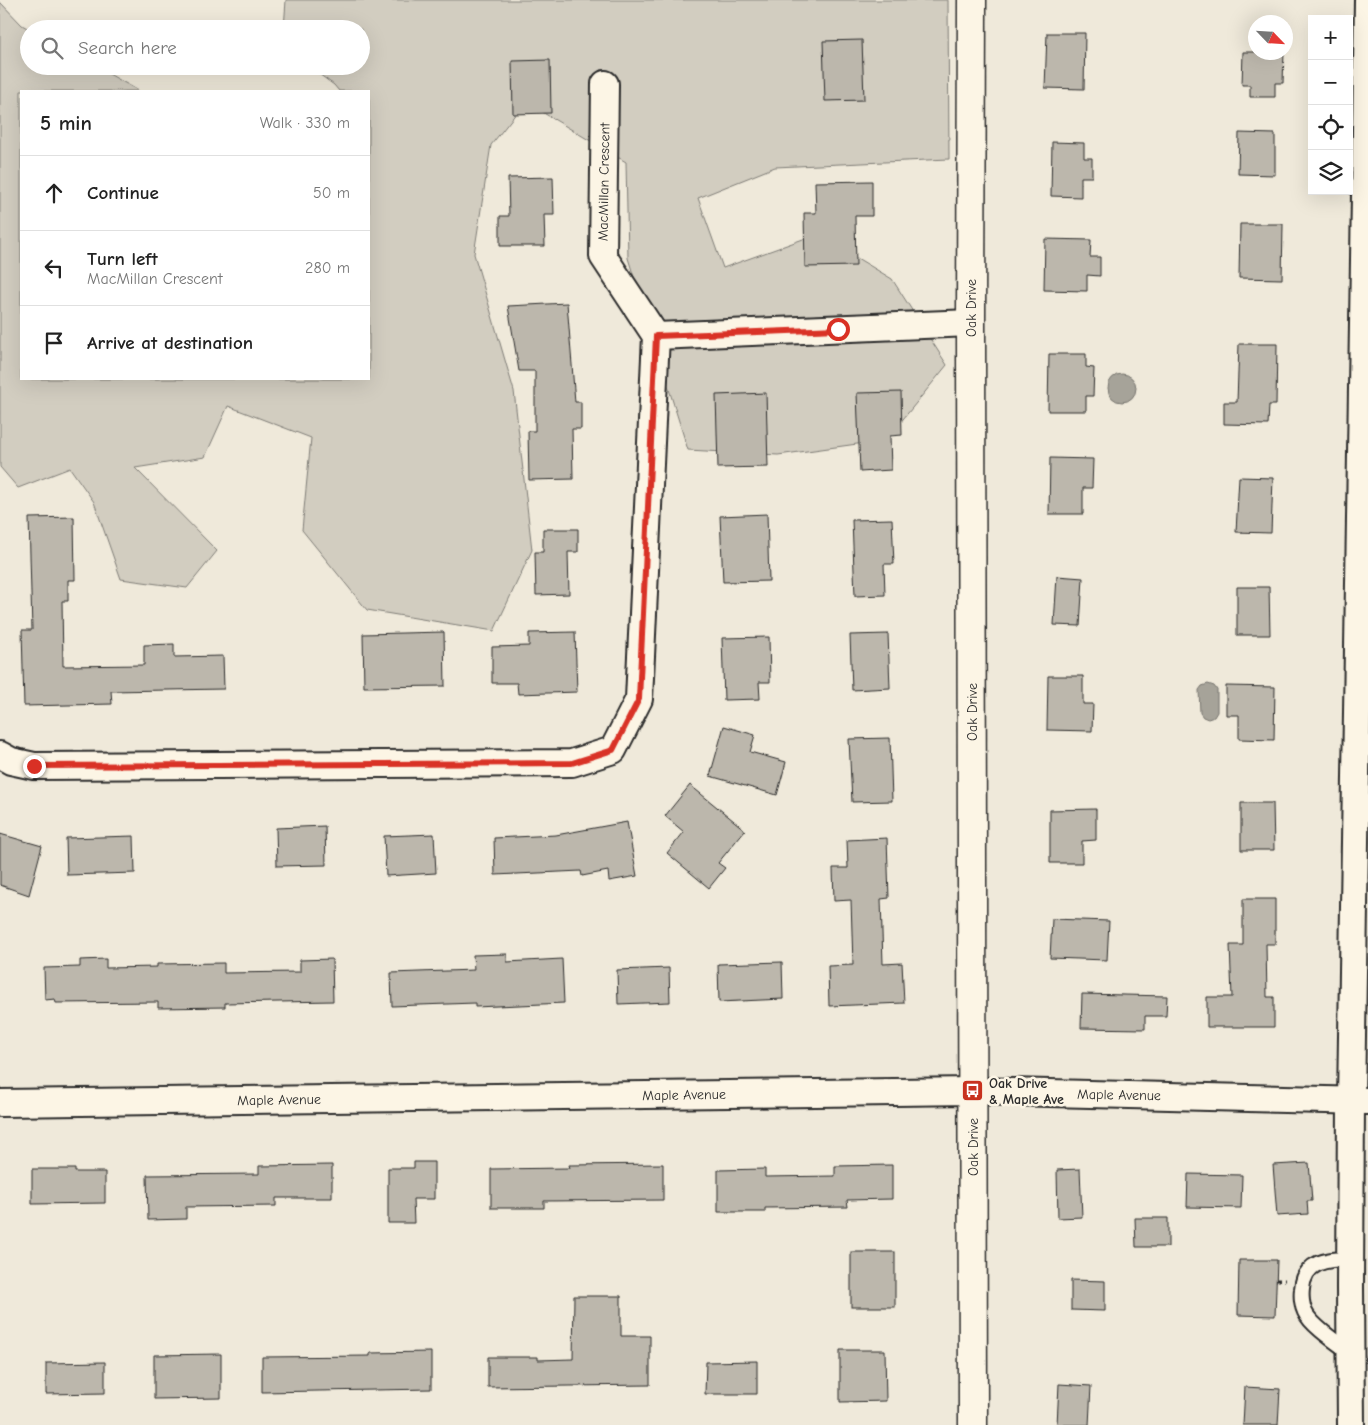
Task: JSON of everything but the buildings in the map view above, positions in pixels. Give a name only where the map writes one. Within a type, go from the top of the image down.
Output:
[{"type":"street","name":"Oak Drive","points":[[972,0],[973,1425]]},
{"type":"street","points":[[1352,1425],[1350,1258],[1360,1101],[1368,0]]},
{"type":"street","name":"MacMillan Crescent","points":[[605,84],[602,256],[656,336]]},
{"type":"street","points":[[0,755],[11,761],[34,766],[572,763],[613,750],[639,699],[656,336],[971,323]]},
{"type":"street","name":"Maple Avenue","points":[[0,1103],[974,1091],[1360,1101]]},
{"type":"lane","points":[[1350,1258],[1333,1259],[1313,1265],[1303,1279],[1302,1294],[1305,1312],[1316,1326],[1351,1353]]},
{"type":"shaded area","points":[[286,0],[948,0],[949,159],[775,167],[698,198],[723,268],[817,234],[892,279],[947,365],[886,440],[778,455],[688,450],[628,258],[626,162],[525,102],[491,145],[474,254],[514,391],[532,550],[494,631],[367,610],[302,530],[311,438],[228,406],[205,457],[135,468],[217,551],[187,588],[121,579],[94,502],[70,468],[18,488],[0,467],[0,2],[20,23],[20,75],[111,75],[137,90],[20,90],[20,380],[370,380],[370,90],[338,90],[320,75],[370,75],[370,20],[285,20]]},
{"type":"shaded area","points":[[1122,374],[1132,378],[1136,388],[1132,398],[1122,402],[1112,398],[1108,388],[1112,378]]},
{"type":"shaded area","points":[[1208,684],[1214,686],[1217,690],[1217,712],[1214,717],[1208,719],[1200,713],[1199,690],[1202,686]]},
{"type":"place","name":"Oak Drive & Maple Ave","points":[[973,1091]]},
{"type":"route","points":[[34,766],[572,763],[613,750],[639,699],[656,336],[838,329]]}]
